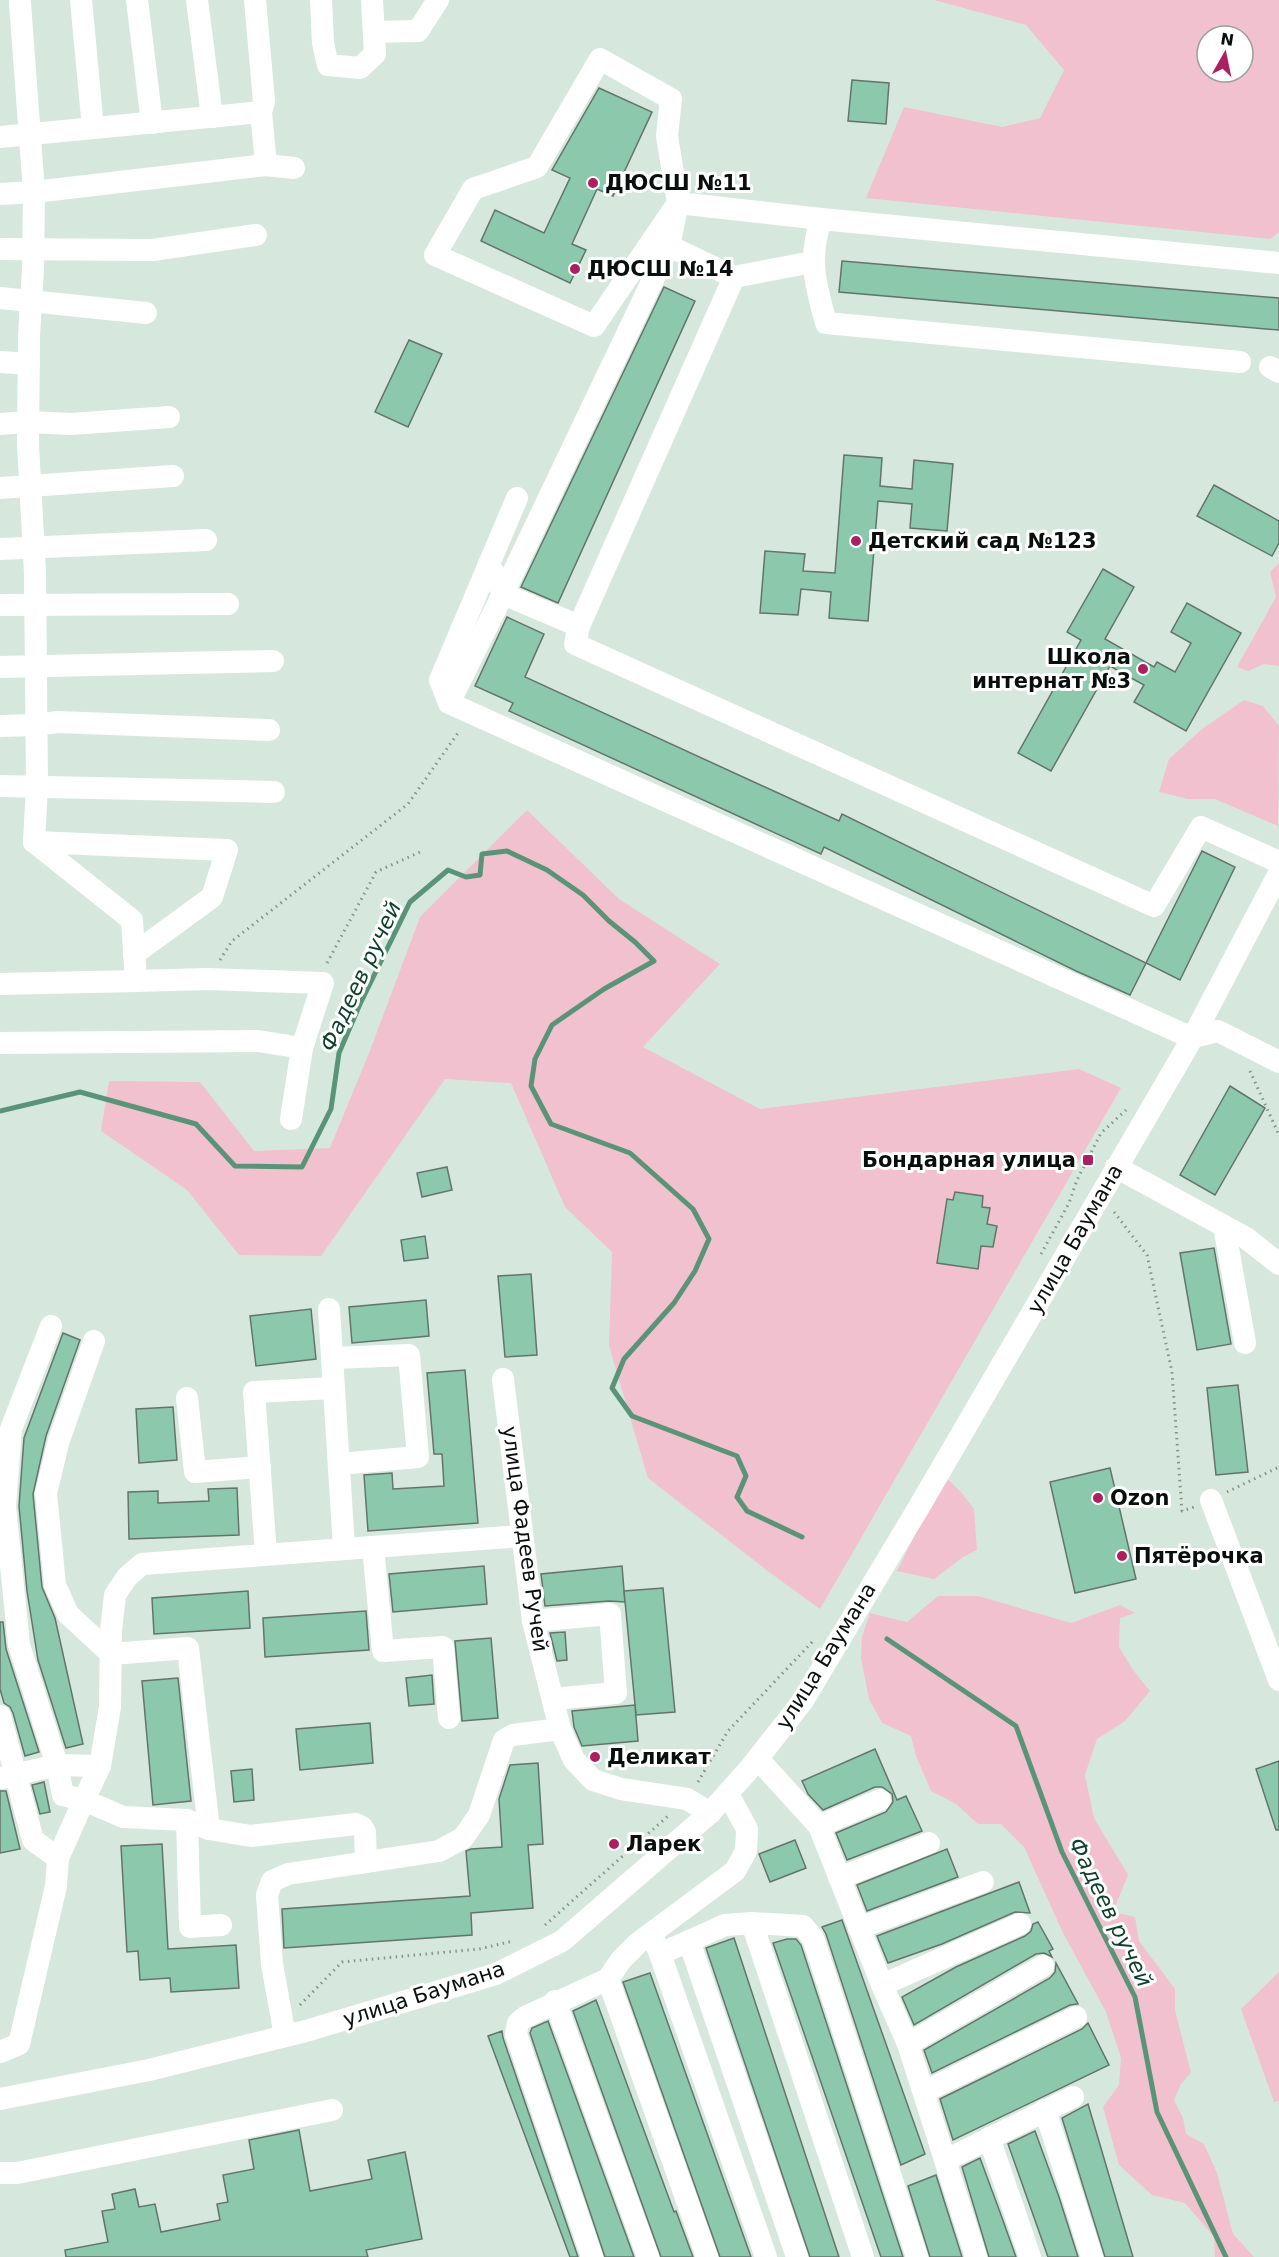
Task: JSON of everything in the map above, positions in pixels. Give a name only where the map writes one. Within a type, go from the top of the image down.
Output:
[{"type":"street","points":[[81,0],[93,128]]},
{"type":"street","points":[[137,0],[152,123]]},
{"type":"street","points":[[197,0],[213,117]]},
{"type":"street","points":[[255,0],[264,101],[261,112],[266,165]]},
{"type":"street","points":[[321,0],[323,43],[328,65],[360,68],[375,54],[372,0]]},
{"type":"street","points":[[374,32],[418,31],[438,0]]},
{"type":"street","points":[[15,3],[31,134],[34,192],[28,364],[35,606],[37,786],[34,842]]},
{"type":"street","points":[[449,703],[669,246],[678,203],[667,136],[671,99],[600,59],[537,166],[473,189],[435,255],[594,326],[678,203]]},
{"type":"street","points":[[0,137],[261,112]]},
{"type":"street","points":[[0,194],[266,165],[294,168]]},
{"type":"street","points":[[678,203],[1279,263]]},
{"type":"street","points":[[821,219],[812,262],[815,285],[826,323],[1240,362]]},
{"type":"street","points":[[0,249],[153,250],[256,235]]},
{"type":"street","points":[[669,246],[734,278],[812,262]]},
{"type":"street","points":[[734,278],[579,626],[575,644],[1154,906],[1200,827],[1279,862]]},
{"type":"street","points":[[0,298],[146,313]]},
{"type":"street","points":[[0,362],[28,364]]},
{"type":"street","points":[[0,424],[28,422],[71,424],[170,417]]},
{"type":"street","points":[[0,488],[30,484],[173,476]]},
{"type":"street","points":[[517,498],[440,680],[449,703],[1193,1037],[1218,1031],[1279,1062]]},
{"type":"street","points":[[0,549],[206,540]]},
{"type":"street","points":[[489,563],[503,594],[579,626]]},
{"type":"street","points":[[0,605],[228,604]]},
{"type":"street","points":[[0,666],[273,661]]},
{"type":"street","points":[[0,726],[57,722],[269,730]]},
{"type":"street","points":[[0,786],[274,792]]},
{"type":"street","points":[[34,842],[132,920],[136,981]]},
{"type":"street","points":[[34,842],[227,850],[212,897],[134,954]]},
{"type":"street","name":"улица Баумана","points":[[0,2099],[148,2070],[283,2029],[496,1974],[562,1941],[710,1813],[758,1759],[802,1702],[919,1507],[1193,1037],[1279,873]]},
{"type":"street","points":[[0,984],[207,979],[323,983],[302,1048],[291,1119]]},
{"type":"street","points":[[0,1043],[258,1041],[302,1048]]},
{"type":"street","points":[[1116,1167],[1246,1238],[1279,1250]]},
{"type":"street","points":[[1224,1226],[1245,1342]]},
{"type":"street","points":[[1246,1238],[1279,1264]]},
{"type":"street","points":[[329,1309],[344,1548]]},
{"type":"street","points":[[51,1326],[11,1429],[5,1506],[20,1645],[57,1765],[63,1795],[84,1800],[123,1816],[187,1820],[209,1829],[251,1836],[356,1824],[365,1832],[366,1862]]},
{"type":"street","points":[[94,1341],[59,1440],[46,1493],[55,1585],[68,1614],[111,1654],[188,1648],[209,1829]]},
{"type":"street","points":[[332,1358],[409,1356],[418,1457],[339,1464]]},
{"type":"street","name":"улица Фадеев Ручей","points":[[503,1379],[533,1622],[560,1729],[574,1760],[593,1780],[621,1789],[687,1799],[710,1813]]},
{"type":"street","points":[[266,1554],[254,1392],[334,1388]]},
{"type":"street","points":[[187,1398],[195,1472],[260,1467]]},
{"type":"street","points":[[1211,1500],[1279,1680]]},
{"type":"street","points":[[0,2052],[19,2044],[56,1886],[58,1858],[100,1766],[110,1707],[115,1595],[127,1577],[142,1564],[522,1536]]},
{"type":"street","points":[[373,1547],[383,1651],[443,1647],[449,1719]]},
{"type":"street","points":[[533,1622],[610,1614],[616,1693],[553,1699]]},
{"type":"street","points":[[0,1716],[7,1776],[33,1840],[58,1858]]},
{"type":"street","points":[[283,2029],[272,1964],[267,1895],[272,1881],[288,1874],[439,1851],[463,1838],[479,1815],[504,1740],[513,1735],[560,1729]]},
{"type":"street","points":[[758,1759],[819,1826],[908,2044],[976,2257]]},
{"type":"street","points":[[7,1776],[57,1765],[100,1766]]},
{"type":"street","points":[[592,2257],[516,2034],[518,2023],[555,2001],[608,1978],[621,1960],[655,1943],[735,1871],[743,1859],[748,1843],[747,1829],[728,1794]]},
{"type":"street","points":[[819,1826],[880,1800]]},
{"type":"street","points":[[187,1820],[190,1927],[221,1925]]},
{"type":"street","points":[[839,1878],[928,1843]]},
{"type":"street","points":[[859,1928],[983,1882]]},
{"type":"street","points":[[655,1943],[689,1941],[725,1925],[752,1923],[803,1926],[813,1938],[917,2257]]},
{"type":"street","points":[[752,1923],[863,2257]]},
{"type":"street","points":[[882,1985],[1020,1924]]},
{"type":"street","points":[[689,1941],[797,2257]]},
{"type":"street","points":[[655,1943],[766,2257]]},
{"type":"street","points":[[908,2044],[1043,1966]]},
{"type":"street","points":[[608,1978],[707,2257]]},
{"type":"street","points":[[555,2001],[648,2257]]},
{"type":"street","points":[[924,2092],[1076,2016]]},
{"type":"street","points":[[946,2160],[1073,2097]]},
{"type":"street","points":[[0,2173],[17,2173],[332,2110]]},
{"type":"street","points":[[1045,2110],[1092,2257]]},
{"type":"street","points":[[989,2138],[1030,2257]]},
{"type":"path","points":[[207,979],[232,941],[408,804],[472,713]]},
{"type":"path","points":[[323,983],[327,959],[376,872],[420,852]]},
{"type":"path","points":[[1041,1254],[1069,1203],[1077,1180],[1101,1133],[1130,1106]]},
{"type":"path","points":[[1116,1203],[1113,1214],[1148,1255],[1172,1372],[1182,1511],[1211,1500],[1279,1467]]},
{"type":"path","points":[[541,1929],[687,1799],[728,1731],[814,1640]]},
{"type":"path","points":[[283,2029],[342,1962],[479,1949],[522,1939]]},
{"type":"shaded area","points":[[934,0],[1279,0],[1279,232],[1270,239],[866,198],[904,107],[1002,127],[1040,118],[1064,70],[1026,25]]},
{"type":"shaded area","points":[[1279,563],[1279,666],[1264,664],[1248,671],[1237,667],[1276,597],[1270,572]]},
{"type":"shaded area","points":[[1244,700],[1263,706],[1279,726],[1278,826],[1215,799],[1188,799],[1159,792],[1169,759],[1202,729]]},
{"type":"shaded area","points":[[527,810],[619,899],[720,964],[643,1047],[760,1109],[1079,1069],[1121,1088],[820,1609],[648,1478],[609,1346],[612,1252],[565,1207],[511,1083],[445,1079],[321,1256],[239,1255],[187,1190],[101,1131],[109,1081],[200,1082],[254,1151],[330,1148],[369,1053],[420,917]]},
{"type":"shaded area","points":[[941,1473],[960,1491],[974,1509],[977,1550],[963,1557],[934,1579],[897,1571],[932,1501]]},
{"type":"shaded area","points":[[938,1596],[978,1596],[1071,1623],[1120,1605],[1135,1613],[1120,1618],[1119,1647],[1133,1670],[1150,1691],[1125,1721],[1097,1739],[1085,1775],[1094,1818],[1128,1875],[1113,1912],[1135,1917],[1139,1941],[1175,1989],[1175,2010],[1191,2073],[1181,2084],[1174,2100],[1183,2118],[1186,2134],[1204,2144],[1217,2173],[1233,2234],[1254,2257],[1215,2257],[1214,2237],[1185,2203],[1152,2195],[1119,2165],[1103,2107],[1119,2085],[1121,2058],[1106,2012],[1063,1933],[1024,1847],[1001,1824],[978,1824],[956,1804],[931,1791],[916,1756],[911,1736],[882,1723],[869,1699],[861,1658],[862,1637],[870,1613],[907,1622]]},
{"type":"shaded area","points":[[1279,1972],[1279,2101],[1274,2102],[1241,2009]]},
{"type":"building","points":[[852,80],[889,83],[886,124],[848,121]]},
{"type":"building","name":"ДЮСШ №11","points":[[599,88],[652,112],[613,196],[597,189],[572,244],[586,250],[570,283],[481,241],[495,210],[544,233],[570,178],[552,170]]},
{"type":"building","points":[[842,261],[1279,298],[1279,330],[839,292]]},
{"type":"building","points":[[664,287],[695,301],[558,603],[521,587]]},
{"type":"building","points":[[409,340],[442,354],[408,427],[375,412]]},
{"type":"building","name":"Детский сад №123","points":[[844,455],[882,458],[880,486],[912,489],[914,460],[953,464],[947,531],[910,528],[912,504],[878,501],[868,621],[829,618],[831,592],[801,589],[798,615],[760,613],[765,551],[805,554],[803,571],[835,573]]},
{"type":"building","points":[[1214,485],[1279,521],[1279,543],[1272,556],[1197,516]]},
{"type":"building","name":"Школа интернат №3","points":[[1103,569],[1134,587],[1105,639],[1154,667],[1157,662],[1175,672],[1191,643],[1171,632],[1187,603],[1241,633],[1186,731],[1134,702],[1144,685],[1110,666],[1051,771],[1018,753],[1081,640],[1067,632]]},
{"type":"building","points":[[507,617],[544,634],[525,677],[839,821],[842,814],[1146,963],[1130,995],[1076,971],[824,847],[821,854],[509,711],[513,703],[475,686]]},
{"type":"building","points":[[1202,851],[1235,867],[1180,980],[1146,963]]},
{"type":"building","points":[[1230,1086],[1265,1108],[1215,1195],[1180,1175]]},
{"type":"building","points":[[447,1167],[452,1190],[422,1197],[417,1173]]},
{"type":"building","points":[[955,1192],[983,1196],[982,1207],[990,1208],[987,1224],[997,1226],[993,1247],[981,1246],[978,1269],[937,1263],[947,1199],[953,1200]]},
{"type":"building","points":[[425,1236],[428,1258],[404,1261],[401,1240]]},
{"type":"building","points":[[1214,1248],[1231,1344],[1197,1350],[1180,1253]]},
{"type":"building","points":[[531,1274],[537,1355],[505,1357],[498,1276]]},
{"type":"building","points":[[426,1300],[429,1336],[352,1343],[349,1307]]},
{"type":"building","points":[[311,1309],[316,1359],[256,1366],[250,1316]]},
{"type":"building","points":[[63,1333],[80,1340],[46,1436],[33,1494],[42,1587],[55,1618],[83,1744],[66,1748],[38,1660],[27,1591],[19,1506],[24,1438]]},
{"type":"building","points":[[465,1370],[478,1523],[368,1531],[364,1475],[392,1473],[393,1489],[444,1486],[442,1454],[434,1454],[427,1373]]},
{"type":"building","points":[[1238,1385],[1248,1472],[1216,1475],[1207,1388]]},
{"type":"building","points":[[173,1407],[177,1460],[139,1463],[136,1409]]},
{"type":"building","points":[[1110,1468],[1136,1579],[1075,1593],[1050,1482]]},
{"type":"building","points":[[237,1488],[239,1535],[129,1539],[128,1492],[158,1491],[158,1503],[209,1501],[208,1489]]},
{"type":"building","points":[[484,1566],[487,1604],[393,1612],[389,1574]]},
{"type":"building","points":[[622,1566],[625,1602],[545,1606],[541,1574]]},
{"type":"building","points":[[663,1588],[675,1712],[636,1715],[624,1591]]},
{"type":"building","points":[[248,1591],[250,1628],[154,1634],[152,1598]]},
{"type":"building","points":[[366,1611],[369,1650],[265,1657],[263,1618]]},
{"type":"building","points":[[0,1622],[3,1622],[6,1649],[39,1752],[25,1756],[13,1713],[4,1703],[0,1689]]},
{"type":"building","points":[[565,1632],[567,1660],[557,1661],[550,1633]]},
{"type":"building","points":[[491,1638],[498,1718],[462,1721],[455,1641]]},
{"type":"building","points":[[432,1675],[434,1704],[409,1706],[406,1678]]},
{"type":"building","points":[[178,1678],[191,1801],[153,1805],[142,1681]]},
{"type":"building","points":[[635,1705],[638,1741],[582,1746],[574,1727],[572,1711]]},
{"type":"building","points":[[370,1723],[373,1763],[300,1770],[296,1729]]},
{"type":"building","points":[[875,1749],[897,1800],[906,1796],[922,1831],[847,1860],[836,1833],[886,1812],[893,1802],[892,1794],[882,1787],[875,1787],[823,1810],[808,1794],[802,1781]]},
{"type":"building","points":[[1279,1761],[1279,1830],[1276,1830],[1256,1769]]},
{"type":"building","points":[[538,1763],[543,1844],[528,1845],[533,1908],[471,1913],[472,1935],[284,1948],[282,1909],[470,1896],[466,1851],[502,1847],[499,1799],[510,1765]]},
{"type":"building","points":[[252,1769],[254,1800],[234,1802],[231,1771]]},
{"type":"building","points":[[44,1782],[50,1812],[40,1814],[32,1785]]},
{"type":"building","points":[[0,1791],[6,1791],[20,1849],[0,1853]]},
{"type":"building","points":[[795,1840],[806,1868],[770,1882],[759,1854]]},
{"type":"building","points":[[162,1844],[168,1949],[236,1945],[239,1988],[171,1992],[170,1978],[140,1980],[138,1951],[127,1952],[121,1846]]},
{"type":"building","points":[[947,1849],[958,1877],[867,1911],[857,1885]]},
{"type":"building","points":[[1019,1882],[1030,1913],[1015,1912],[942,1944],[888,1963],[877,1936]]},
{"type":"building","points":[[842,1920],[925,2154],[901,2165],[822,1927]]},
{"type":"building","points":[[1038,1922],[1053,1949],[1049,1951],[1052,1957],[1044,1953],[1036,1954],[914,2025],[902,1997],[956,1967],[1025,1936],[1031,1931],[1033,1924]]},
{"type":"building","points":[[734,1938],[839,2257],[810,2257],[706,1948]]},
{"type":"building","points":[[796,1939],[801,1945],[903,2257],[881,2257],[773,1943]]},
{"type":"building","points":[[1056,1963],[1078,2004],[1070,2005],[932,2073],[924,2050],[1050,1978],[1055,1972]]},
{"type":"building","points":[[650,1973],[751,2257],[720,2257],[623,1982]]},
{"type":"building","points":[[596,2000],[674,2212],[676,2211],[693,2257],[661,2257],[573,2011]]},
{"type":"building","points":[[548,2021],[634,2257],[605,2257],[530,2033],[532,2028]]},
{"type":"building","points":[[1088,2023],[1109,2065],[953,2140],[940,2099],[1082,2029]]},
{"type":"building","points":[[502,2031],[578,2257],[570,2257],[488,2036]]},
{"type":"building","points":[[1088,2104],[1133,2257],[1105,2257],[1062,2118]]},
{"type":"building","points":[[299,2130],[310,2191],[372,2179],[368,2160],[405,2152],[422,2239],[366,2250],[368,2257],[66,2257],[65,2250],[108,2242],[102,2211],[115,2209],[112,2194],[135,2189],[139,2207],[155,2204],[161,2232],[220,2220],[217,2204],[228,2202],[223,2175],[254,2169],[249,2140]]},
{"type":"building","points":[[1035,2131],[1078,2257],[1048,2257],[1008,2144]]},
{"type":"building","points":[[980,2158],[1016,2257],[989,2257],[962,2167]]},
{"type":"building","points":[[936,2175],[962,2257],[930,2257],[908,2186]]},
{"type":"waterway","name":"Фадеев ручей","points":[[0,1111],[80,1092],[196,1124],[235,1166],[302,1167],[331,1109],[339,1053],[360,1004],[410,902],[448,870],[466,877],[480,875],[482,854],[507,851],[547,870],[583,895],[654,961],[604,989],[552,1025],[535,1059],[531,1086],[551,1124],[630,1153],[693,1209],[709,1239],[695,1271],[674,1303],[624,1359],[612,1388],[632,1416],[737,1456],[746,1476],[737,1497],[747,1511],[802,1537]]},
{"type":"waterway","name":"Фадеев ручей","points":[[887,1639],[1016,1726],[1062,1852],[1135,1997],[1157,2112],[1226,2257]]},
{"type":"place","name":"ДЮСШ №11","points":[[593,183]]},
{"type":"place","name":"ДЮСШ №14","points":[[575,269]]},
{"type":"place","name":"Детский сад №123","points":[[856,541]]},
{"type":"place","name":"Школа интернат №3","points":[[1143,669]]},
{"type":"place","name":"Бондарная улица","points":[[1088,1160]]},
{"type":"place","name":"Ozon","points":[[1098,1498]]},
{"type":"place","name":"Пятёрочка","points":[[1122,1556]]},
{"type":"place","name":"Деликат","points":[[595,1757]]},
{"type":"place","name":"Ларек","points":[[614,1844]]}]
